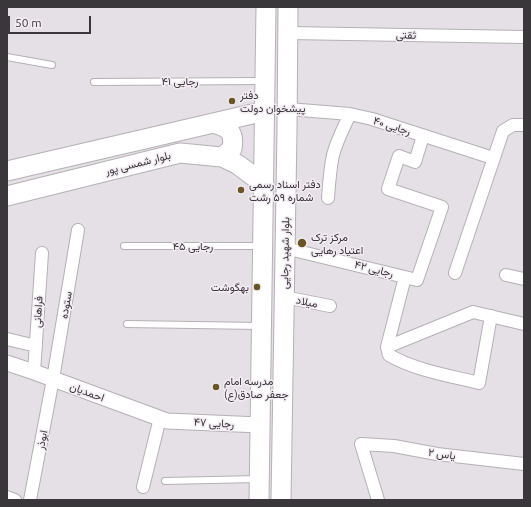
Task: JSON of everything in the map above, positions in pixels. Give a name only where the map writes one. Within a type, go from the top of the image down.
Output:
[{"type":"main road","name":"بلوار شهید رجایی","points":[[259,500],[266,7]]},
{"type":"main road","name":"بلوار شهید رجایی","points":[[280,500],[288,109],[288,7]]},
{"type":"main road","name":"بلوار شمسی پور","points":[[10,169],[265,111]]},
{"type":"main road","points":[[213,123],[224,126],[231,132],[234,142],[232,148],[222,157]]},
{"type":"main road","name":"بلوار شمسی پور","points":[[7,196],[180,153],[222,157],[237,164],[264,184]]},
{"type":"street","name":"ثقتی","points":[[289,33],[524,37]]},
{"type":"street","name":"رجایی ۴۰","points":[[288,109],[350,114],[372,119],[493,158]]},
{"type":"street","points":[[328,198],[329,176],[333,155],[340,134],[350,114]]},
{"type":"street","points":[[455,273],[503,131],[513,125],[524,125]]},
{"type":"street","name":"رجایی ۴۲","points":[[285,248],[417,280],[442,207],[388,189],[399,156],[415,162],[423,136]]},
{"type":"street","name":"ستوده","points":[[53,379],[78,230]]},
{"type":"street","name":"فراهانی","points":[[34,372],[42,253]]},
{"type":"street","points":[[506,275],[524,279]]},
{"type":"street","points":[[405,277],[387,347],[390,355],[398,360],[413,366],[479,383],[491,316]]},
{"type":"street","name":"میلاد","points":[[284,297],[330,306]]},
{"type":"street","points":[[387,347],[473,312],[524,324]]},
{"type":"street","points":[[7,340],[36,346]]},
{"type":"street","name":"احمدیان","points":[[7,363],[163,420]]},
{"type":"street","name":"ابوذر","points":[[30,500],[53,379]]},
{"type":"street","points":[[143,487],[163,420]]},
{"type":"street","name":"رجایی ۴۷","points":[[163,420],[260,425]]},
{"type":"street","name":"یاس ۲","points":[[378,500],[361,444],[394,446],[437,454],[524,464]]},
{"type":"street","points":[[7,497],[15,500]]},
{"type":"lane","points":[[7,57],[52,66]]},
{"type":"lane","name":"رجایی ۴۱","points":[[94,82],[265,81]]},
{"type":"lane","name":"رجایی ۴۵","points":[[124,246],[263,246]]},
{"type":"lane","points":[[127,324],[262,326]]},
{"type":"lane","points":[[166,481],[259,479]]},
{"type":"place","name":"دفتر پیشخوان دولت","points":[[232,101]]},
{"type":"place","name":"دفتر اسناد رسمی شماره ۵۹ رشت","points":[[241,190]]},
{"type":"place","name":"مرکز ترک اعتیاد رهایی","points":[[302,243]]},
{"type":"place","name":"بهگوشت","points":[[257,287]]},
{"type":"place","name":"مدرسه امام جعفر صادق(ع)","points":[[216,387]]}]
